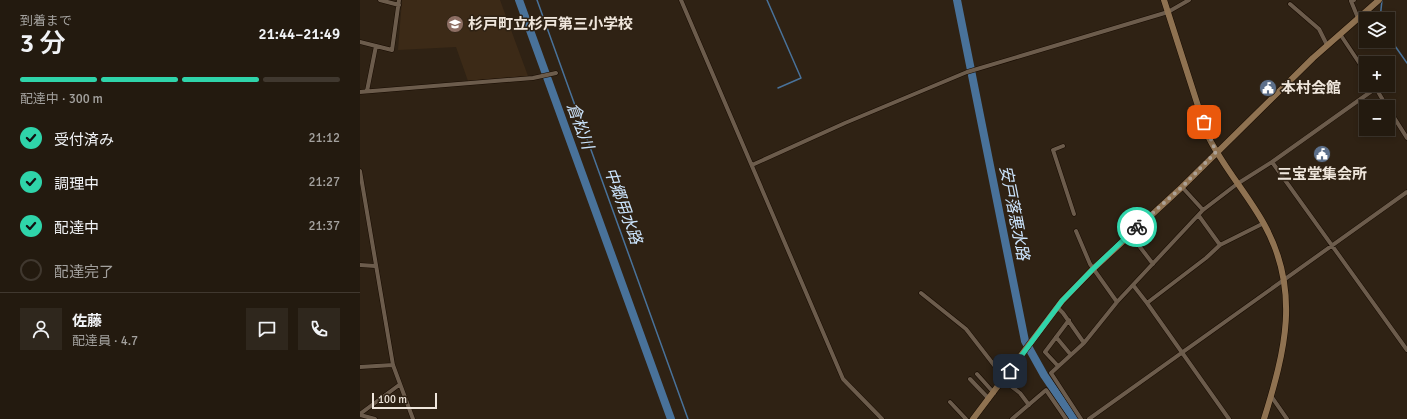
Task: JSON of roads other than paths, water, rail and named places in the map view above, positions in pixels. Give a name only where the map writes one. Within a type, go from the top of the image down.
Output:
[{"type":"main road","points":[[1164,0],[1207,134],[1216,152],[1264,223],[1272,241],[1283,281],[1287,308],[1286,331],[1282,357],[1264,419]]},
{"type":"main road","points":[[973,419],[1058,308],[1093,269],[1182,187],[1216,152],[1327,45],[1379,0]]},
{"type":"street","points":[[360,42],[392,50],[399,2],[380,0]]},
{"type":"street","points":[[681,0],[843,379],[882,419]]},
{"type":"street","points":[[752,165],[845,123],[967,72],[1168,12],[1189,0]]},
{"type":"street","points":[[1354,0],[1351,1],[1358,18]]},
{"type":"street","points":[[1290,4],[1319,30],[1327,45]]},
{"type":"street","points":[[1340,34],[1359,62]]},
{"type":"street","points":[[367,91],[376,46]]},
{"type":"street","points":[[360,92],[538,78],[556,73]]},
{"type":"street","points":[[1081,419],[1051,373],[1084,343],[1117,302],[1203,210],[1368,92]]},
{"type":"street","points":[[1395,118],[1407,138]]},
{"type":"street","points":[[1063,146],[1053,150],[1074,214]]},
{"type":"street","points":[[1272,162],[1407,350]]},
{"type":"street","points":[[360,171],[361,189],[393,365],[399,385],[413,419]]},
{"type":"street","points":[[1182,187],[1203,210]]},
{"type":"street","points":[[1089,419],[1407,192]]},
{"type":"street","points":[[1198,216],[1220,245]]},
{"type":"street","points":[[1147,303],[1206,258],[1220,245],[1264,223]]},
{"type":"street","points":[[1076,231],[1093,269],[1117,302]]},
{"type":"street","points":[[1130,234],[1153,264]]},
{"type":"street","points":[[360,265],[375,266]]},
{"type":"street","points":[[1133,285],[1229,419]]},
{"type":"street","points":[[921,293],[966,329],[1004,379],[1020,392],[1029,405]]},
{"type":"street","points":[[1058,308],[1084,343]]},
{"type":"street","points":[[1058,366],[1045,352],[1068,320]]},
{"type":"street","points":[[1056,337],[1071,355]]},
{"type":"street","points":[[360,367],[393,365]]},
{"type":"street","points":[[976,374],[994,392]]},
{"type":"street","points":[[970,379],[989,399]]},
{"type":"street","points":[[360,414],[399,385]]},
{"type":"street","points":[[1012,419],[1046,390],[1066,419]]},
{"type":"street","points":[[1271,396],[1287,419]]},
{"type":"street","points":[[950,402],[966,419]]},
{"type":"street","points":[[360,414],[375,419]]},
{"type":"waterway","name":"倉松川","points":[[519,0],[671,419]]},
{"type":"waterway","name":"中郷用水路","points":[[537,0],[688,419]]},
{"type":"waterway","points":[[767,0],[801,78],[778,88]]},
{"type":"waterway","name":"安戸落悪水路","points":[[957,0],[1025,341],[1044,375],[1074,419]]},
{"type":"waterway","points":[[1381,12],[1382,0]]},
{"type":"waterway","points":[[1395,46],[1407,63]]},
{"type":"place","name":"杉戸町立杉戸第三小学校","points":[[455,24]]},
{"type":"place","name":"本村会館","points":[[1268,88]]},
{"type":"place","name":"三宝堂集会所","points":[[1322,154]]}]
